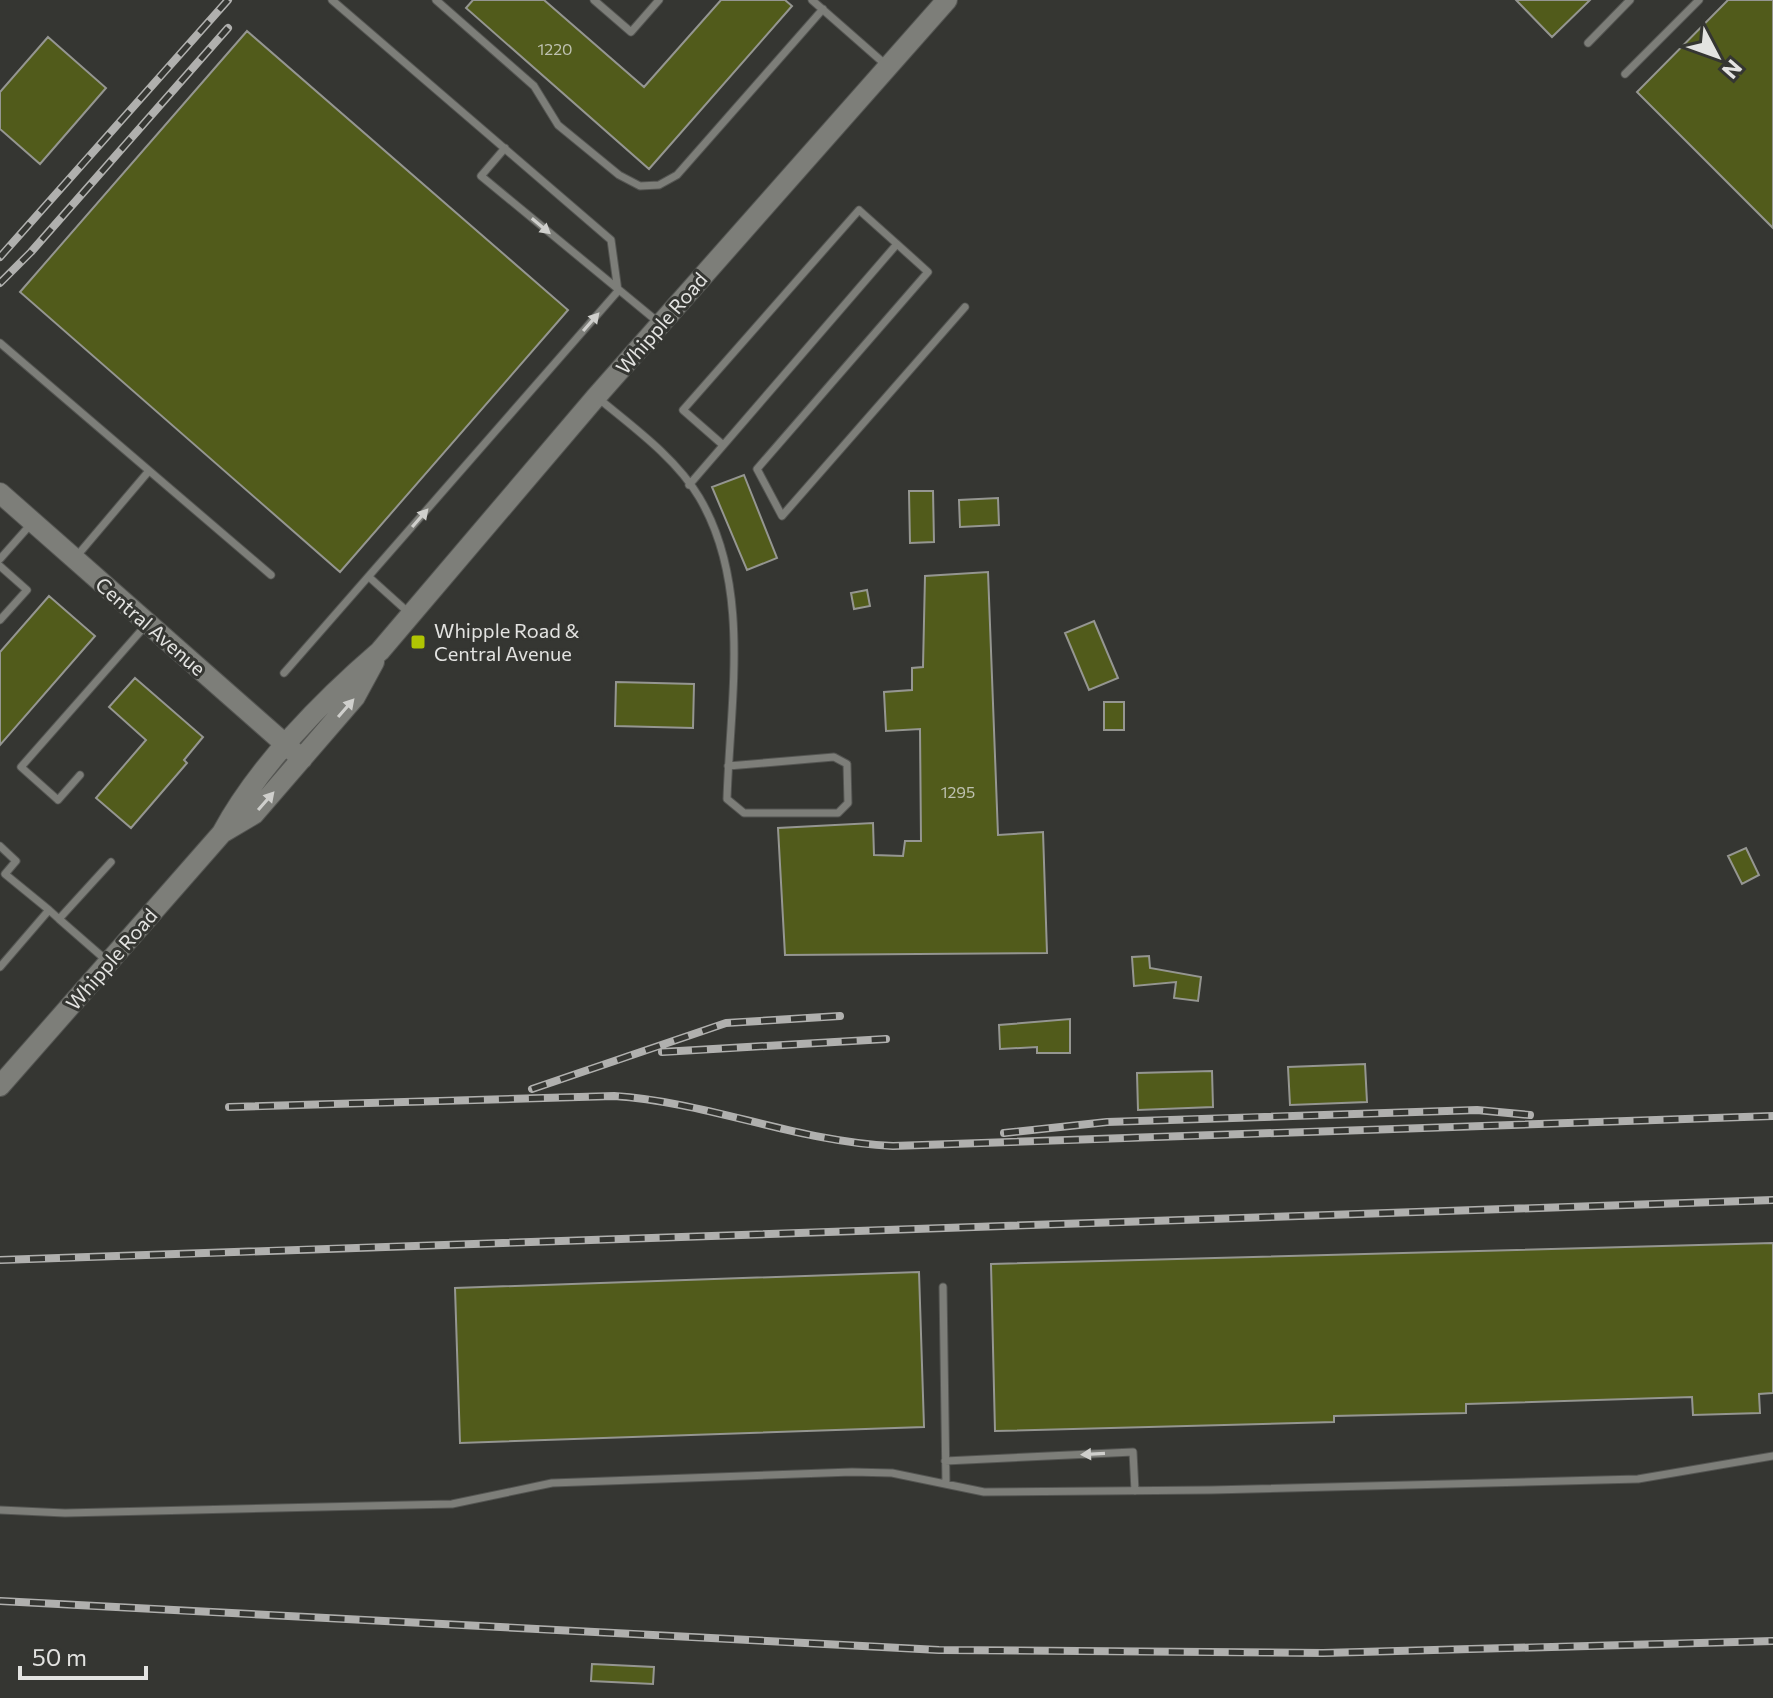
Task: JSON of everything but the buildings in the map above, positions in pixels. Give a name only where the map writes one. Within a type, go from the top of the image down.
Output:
[{"type":"main road","name":"Whipple Road","points":[[0,1086],[222,833],[254,814],[295,752],[355,697],[380,651],[596,397],[947,0]]},
{"type":"main road","name":"Central Avenue","points":[[0,493],[295,752]]},
{"type":"lane","points":[[284,673],[618,291],[611,240],[332,0]]},
{"type":"lane","points":[[436,0],[534,86],[558,125],[619,175],[640,186],[659,185],[677,175],[823,9]]},
{"type":"lane","points":[[594,0],[631,32],[659,0]]},
{"type":"lane","points":[[812,0],[888,66]]},
{"type":"lane","points":[[1588,43],[1630,0]]},
{"type":"lane","points":[[1625,74],[1699,0]]},
{"type":"lane","points":[[505,148],[481,176],[660,324]]},
{"type":"lane","points":[[723,445],[683,410],[859,210],[928,272],[757,469],[782,516],[965,307]]},
{"type":"lane","points":[[689,485],[897,244]]},
{"type":"lane","points":[[0,343],[271,575]]},
{"type":"lane","points":[[596,397],[666,458],[689,485],[704,509],[733,593],[727,799],[744,813],[838,813],[848,803],[847,764],[834,757],[728,766]]},
{"type":"lane","points":[[74,558],[148,472]]},
{"type":"lane","points":[[0,559],[33,522]]},
{"type":"lane","points":[[0,566],[27,590],[0,620]]},
{"type":"lane","points":[[369,577],[411,615]]},
{"type":"lane","points":[[80,775],[58,800],[21,767],[148,623]]},
{"type":"lane","points":[[0,846],[16,861],[5,874],[107,962]]},
{"type":"lane","points":[[59,919],[111,862]]},
{"type":"lane","points":[[0,967],[49,910]]},
{"type":"lane","points":[[943,1287],[946,1484]]},
{"type":"lane","points":[[945,1461],[1133,1452],[1135,1491]]},
{"type":"lane","points":[[0,1510],[65,1513],[452,1504],[552,1483],[852,1472],[892,1473],[984,1492],[1638,1479],[1773,1456]]},
{"type":"railway","points":[[0,257],[228,0]]},
{"type":"railway","points":[[0,283],[31,252],[228,28]]},
{"type":"railway","points":[[532,1089],[726,1023],[840,1016]]},
{"type":"railway","points":[[662,1052],[886,1039]]},
{"type":"railway","points":[[229,1107],[614,1096],[684,1106],[822,1137],[893,1146],[1773,1116]]},
{"type":"railway","points":[[1004,1133],[1107,1122],[1477,1110],[1530,1115]]},
{"type":"railway","points":[[0,1260],[1773,1200]]},
{"type":"railway","points":[[0,1601],[939,1650],[1323,1653],[1773,1641]]},
{"type":"place","name":"Whipple Road & Central Avenue","points":[[418,642]]}]
